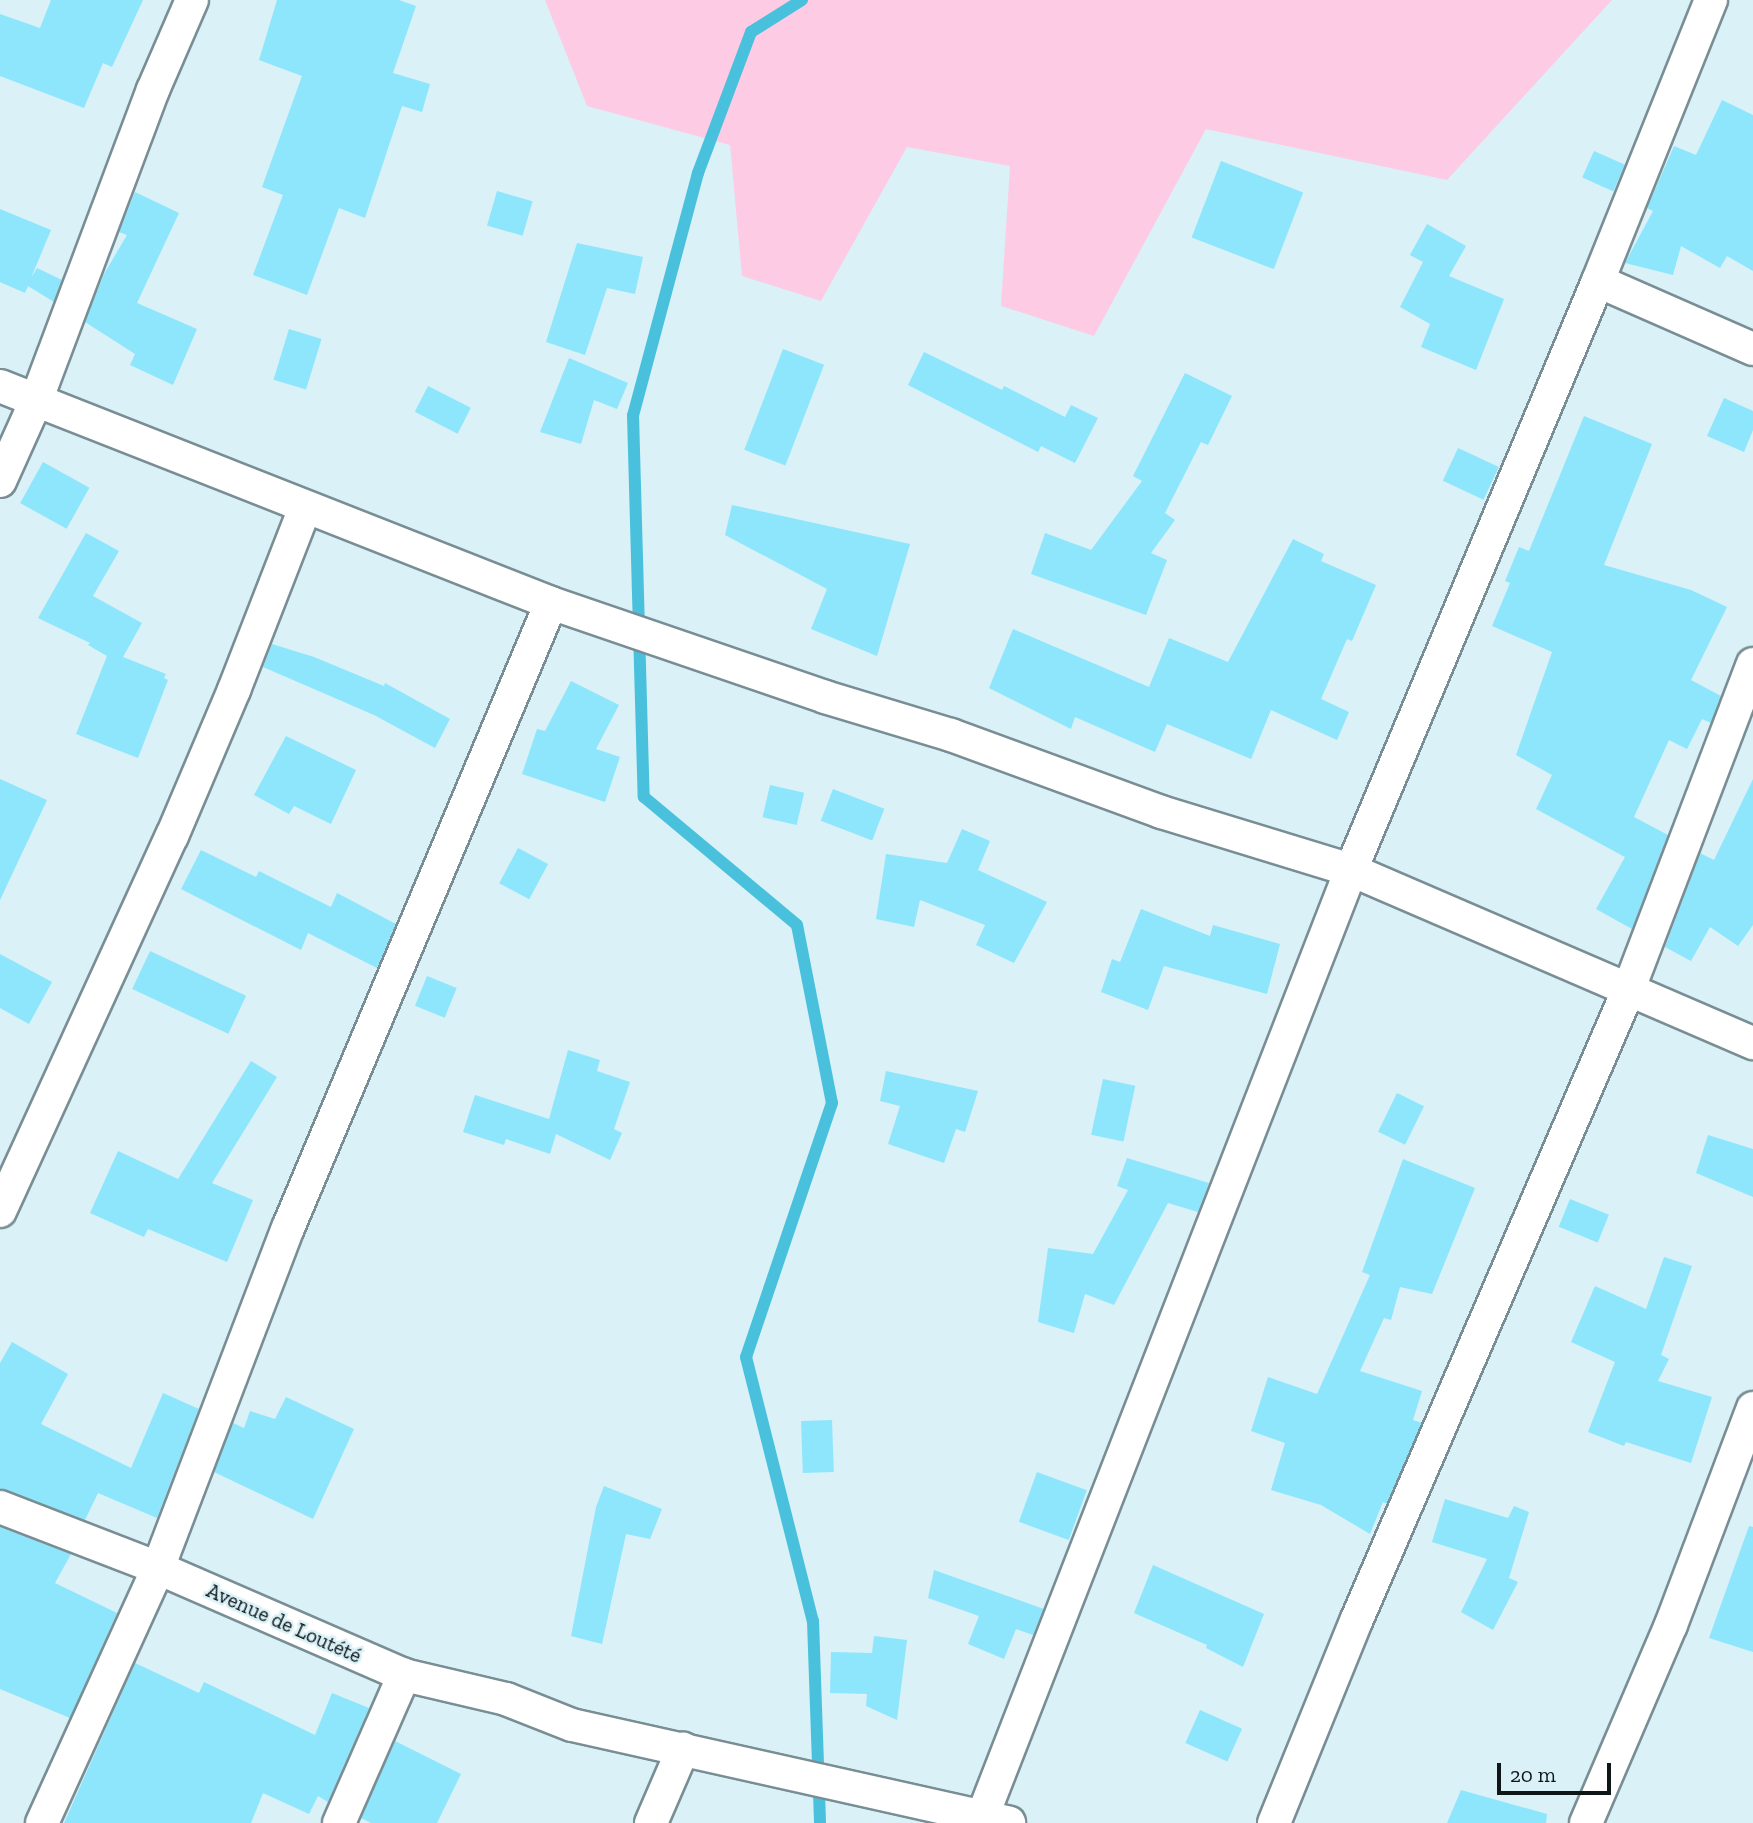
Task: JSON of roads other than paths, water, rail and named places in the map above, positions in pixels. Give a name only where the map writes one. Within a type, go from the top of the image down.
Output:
[{"type":"street","points":[[0,481],[36,401],[153,90],[192,0]]},
{"type":"street","points":[[996,1819],[1351,870],[1598,281],[1711,0]]},
{"type":"street","points":[[1598,281],[1753,349]]},
{"type":"street","points":[[0,386],[305,508],[429,552],[551,603],[825,697],[951,736],[1161,812],[1351,870],[1753,1043]]},
{"type":"street","points":[[0,1211],[172,836],[234,690],[305,508]]},
{"type":"street","points":[[42,1823],[158,1569],[288,1228],[551,603]]},
{"type":"street","points":[[1274,1823],[1357,1619],[1628,991],[1753,664]]},
{"type":"street","points":[[1586,1823],[1671,1625],[1753,1408]]},
{"type":"street","name":"Avenue de Loutété","points":[[0,1507],[158,1569],[404,1675],[506,1699],[572,1725],[996,1819]]},
{"type":"street","points":[[340,1823],[404,1675]]},
{"type":"street","points":[[651,1823],[684,1749]]},
{"type":"waterway","points":[[802,0],[751,32],[698,173],[633,415],[644,797],[797,925],[832,1103],[746,1357],[813,1621],[820,1823]]}]
